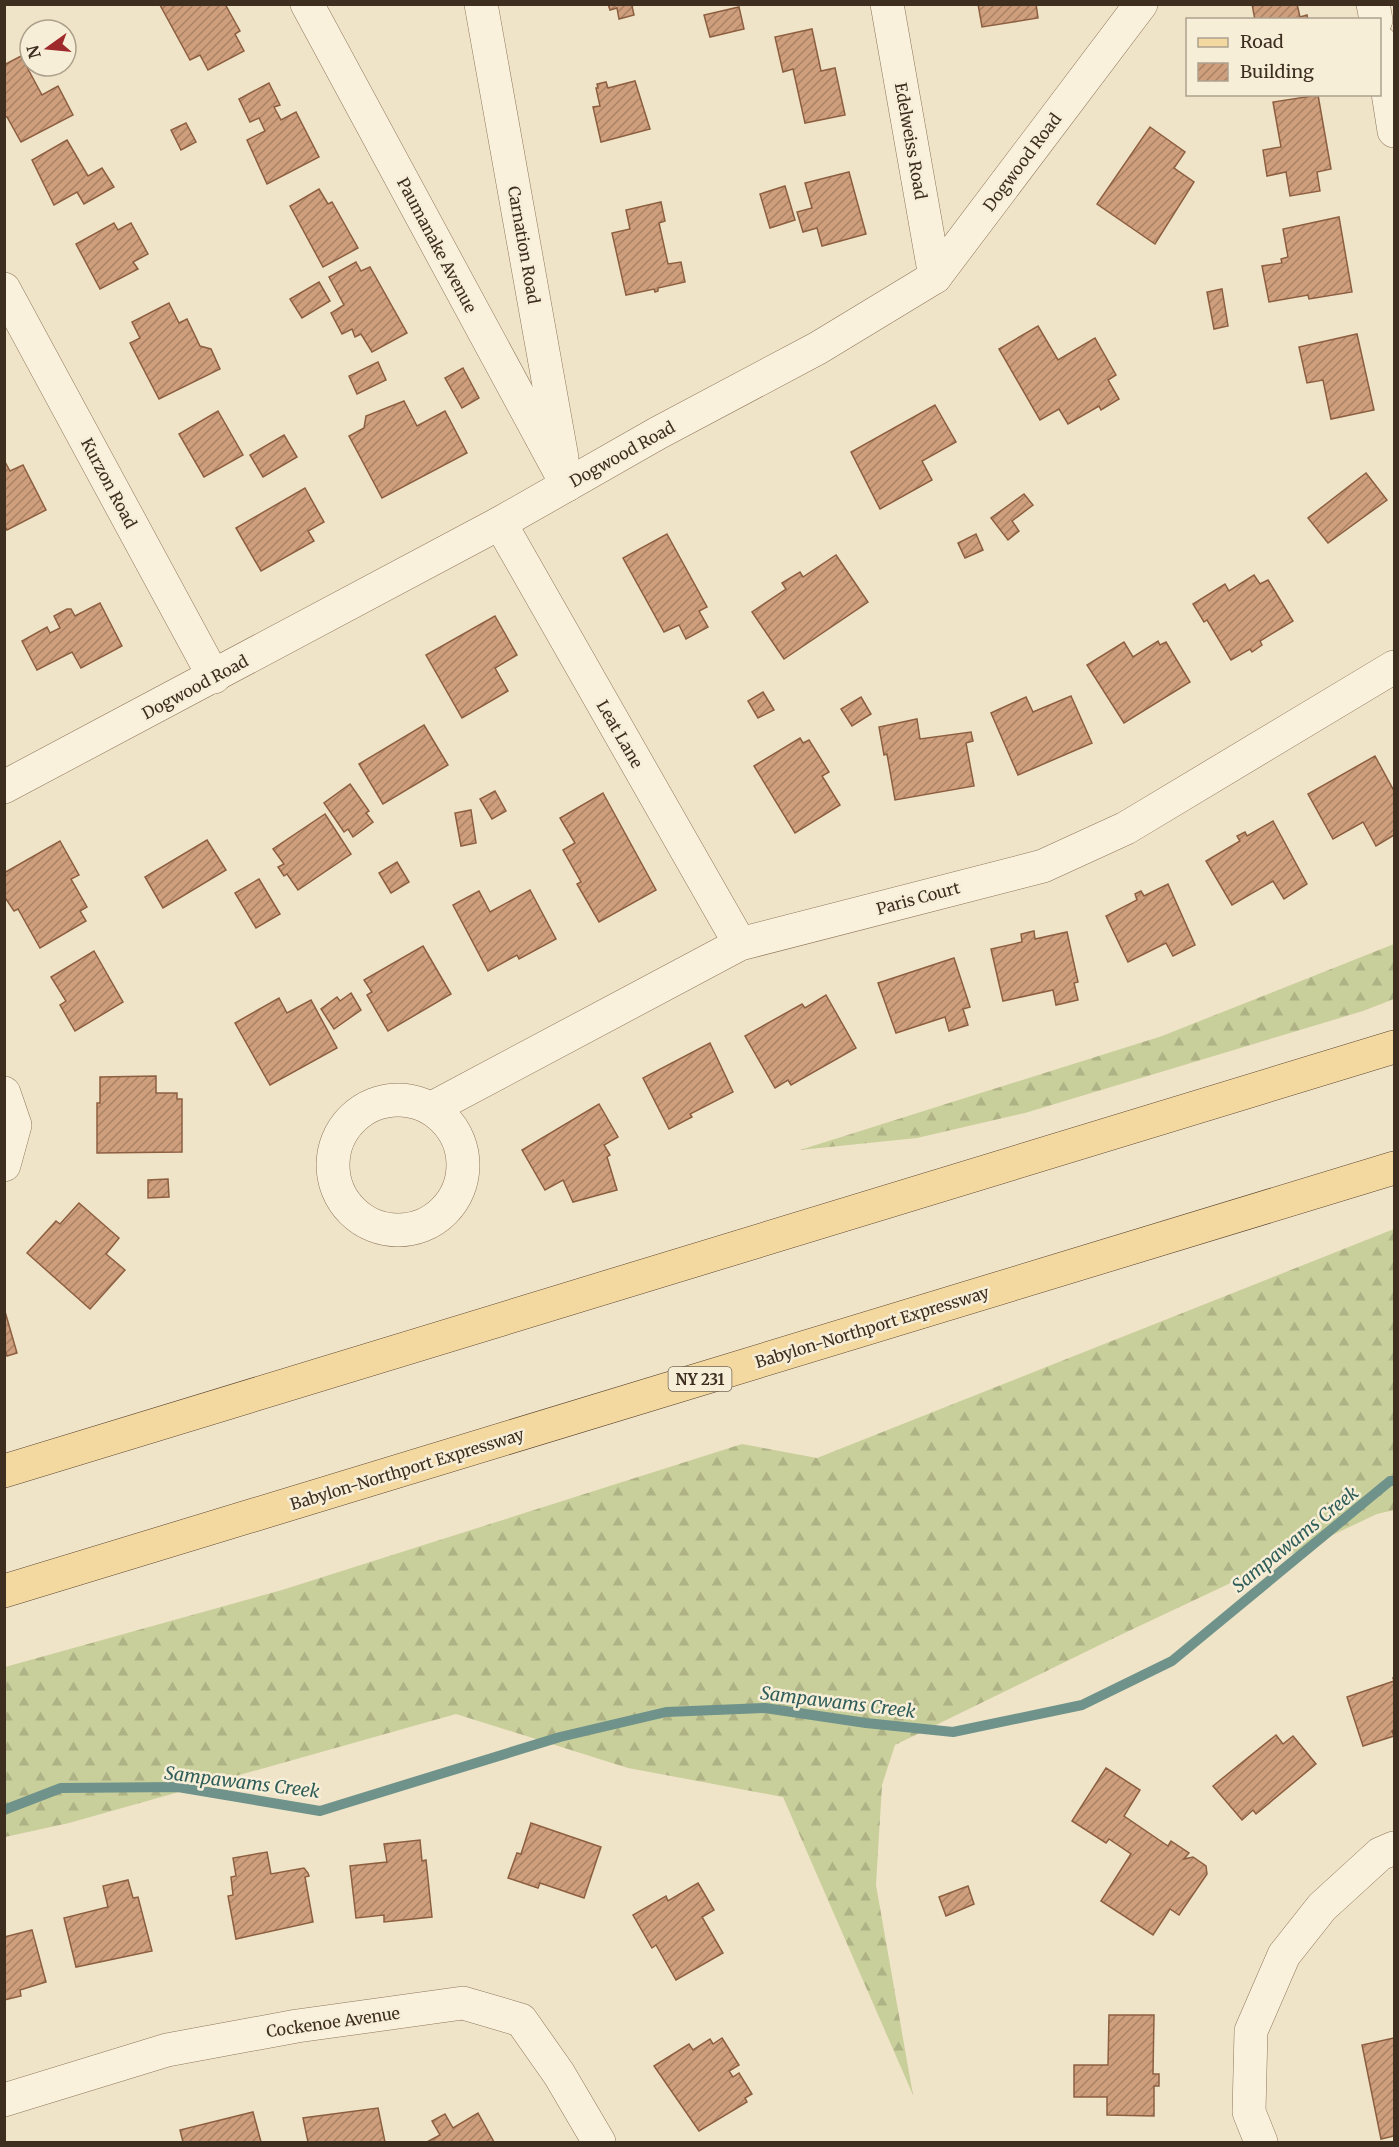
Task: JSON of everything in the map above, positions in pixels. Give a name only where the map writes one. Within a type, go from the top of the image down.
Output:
[{"type":"main road","points":[[4,1471],[1395,1047]]},
{"type":"main road","name":"Babylon-Northport Expressway","points":[[4,1591],[1395,1168]]},
{"type":"street","name":"Paumanake Avenue","points":[[307,4],[567,485]]},
{"type":"street","name":"Carnation Road","points":[[481,4],[567,485]]},
{"type":"street","name":"Edelweiss Road","points":[[887,4],[935,277]]},
{"type":"street","name":"Dogwood Road","points":[[4,787],[500,523],[818,348],[935,277],[1141,4]]},
{"type":"street","points":[[1381,48],[1395,131]]},
{"type":"street","name":"Kurzon Road","points":[[4,289],[214,677]]},
{"type":"street","name":"Leat Lane","points":[[500,523],[740,944]]},
{"type":"street","name":"Paris Court","points":[[432,1108],[740,944],[1043,866],[1126,828],[1395,667]]},
{"type":"street","points":[[4,1093],[15,1125],[4,1165]]},
{"type":"street","points":[[1261,2142],[1249,2112],[1251,2031],[1284,1955],[1322,1907],[1380,1854],[1395,1848]]},
{"type":"street","name":"Cockenoe Avenue","points":[[4,2100],[167,2050],[297,2025],[463,2003],[521,2020],[559,2074],[599,2142]]},
{"type":"green space","points":[[1394,944],[1394,999],[1363,1011],[1025,1113],[917,1138],[800,1150],[1162,1036]]},
{"type":"green space","points":[[1394,1229],[1394,1510],[1377,1514],[1114,1638],[895,1745],[882,1785],[876,1885],[913,2095],[783,1797],[628,1768],[456,1714],[69,1823],[5,1837],[5,1667],[282,1590],[742,1444],[817,1458]]},
{"type":"building","points":[[225,4],[240,31],[235,34],[244,51],[208,70],[200,55],[190,60],[160,5]]},
{"type":"building","points":[[608,4],[636,4],[632,6],[634,15],[619,19],[617,8],[610,10]]},
{"type":"building","points":[[978,4],[1036,4],[1038,18],[982,27]]},
{"type":"building","points":[[1252,4],[1297,4],[1300,17],[1307,15],[1308,18],[1255,18]]},
{"type":"building","points":[[739,7],[744,29],[710,37],[704,15]]},
{"type":"building","points":[[812,29],[821,71],[835,68],[845,115],[805,123],[793,69],[783,72],[775,37]]},
{"type":"building","points":[[18,58],[18,78],[33,78],[42,95],[58,86],[73,115],[21,142],[7,117],[4,117],[4,65]]},
{"type":"building","points":[[635,81],[650,129],[601,142],[593,107],[600,106],[597,84],[606,82],[608,88]]},
{"type":"building","points":[[269,83],[280,105],[274,107],[281,120],[296,112],[319,157],[267,184],[247,140],[265,131],[259,118],[250,122],[239,99]]},
{"type":"building","points":[[1318,96],[1331,169],[1317,172],[1320,191],[1290,196],[1286,172],[1267,176],[1263,150],[1281,147],[1273,102]]},
{"type":"building","points":[[186,123],[196,142],[181,150],[171,130]]},
{"type":"building","points":[[1150,127],[1185,152],[1174,168],[1194,182],[1155,244],[1097,204]]},
{"type":"building","points":[[67,140],[88,176],[102,168],[114,187],[84,204],[77,192],[54,205],[32,160]]},
{"type":"building","points":[[849,172],[866,234],[822,246],[817,228],[803,232],[797,212],[812,208],[805,183]]},
{"type":"building","points":[[785,186],[795,220],[770,228],[760,194]]},
{"type":"building","points":[[319,189],[328,204],[332,202],[358,248],[323,267],[290,206]]},
{"type":"building","points":[[661,202],[665,221],[659,223],[668,264],[681,262],[685,282],[658,288],[655,292],[654,289],[626,295],[612,233],[630,229],[626,210]]},
{"type":"building","points":[[1339,217],[1352,292],[1309,299],[1308,295],[1269,302],[1262,266],[1282,263],[1281,259],[1288,257],[1283,229]]},
{"type":"building","points":[[114,223],[118,230],[131,223],[148,254],[133,262],[138,269],[100,289],[76,244]]},
{"type":"building","points":[[356,262],[361,271],[370,267],[407,333],[372,352],[361,334],[355,337],[352,329],[342,334],[331,313],[344,305],[329,277]]},
{"type":"building","points":[[319,282],[330,301],[302,318],[290,299]]},
{"type":"building","points":[[1222,289],[1228,326],[1214,329],[1207,292]]},
{"type":"building","points":[[169,303],[179,323],[187,319],[200,346],[211,349],[220,369],[159,399],[130,343],[140,338],[132,322]]},
{"type":"building","points":[[1038,326],[1058,360],[1095,338],[1116,375],[1108,380],[1119,399],[1101,410],[1099,406],[1068,424],[1059,409],[1040,420],[999,349]]},
{"type":"building","points":[[1357,334],[1374,410],[1331,419],[1323,380],[1307,383],[1299,347]]},
{"type":"building","points":[[378,362],[386,380],[357,394],[349,376]]},
{"type":"building","points":[[463,368],[479,398],[462,408],[445,378]]},
{"type":"building","points":[[404,401],[417,426],[445,411],[467,453],[382,498],[349,436],[364,428],[366,416]]},
{"type":"building","points":[[935,405],[956,442],[922,461],[932,480],[880,509],[851,452]]},
{"type":"building","points":[[218,411],[243,455],[204,477],[179,434]]},
{"type":"building","points":[[284,435],[297,457],[263,477],[250,455]]},
{"type":"building","points":[[4,460],[10,471],[23,465],[46,510],[7,530],[4,525]]},
{"type":"building","points":[[1366,473],[1387,500],[1328,543],[1308,518]]},
{"type":"building","points":[[305,488],[324,522],[308,531],[314,541],[261,571],[236,528]]},
{"type":"building","points":[[1024,494],[1033,505],[1012,521],[1019,531],[1008,540],[991,518]]},
{"type":"building","points":[[667,534],[707,607],[699,611],[708,627],[686,639],[679,625],[664,632],[623,558]]},
{"type":"building","points":[[976,534],[983,550],[965,558],[958,543]]},
{"type":"building","points":[[836,555],[868,602],[784,659],[752,612],[786,589],[782,583],[800,572],[803,577]]},
{"type":"building","points":[[1254,575],[1260,584],[1268,580],[1293,621],[1260,641],[1262,645],[1252,652],[1250,649],[1231,660],[1207,620],[1204,622],[1193,604],[1225,584],[1229,591]]},
{"type":"building","points":[[100,603],[122,646],[81,668],[72,652],[37,670],[22,641],[47,627],[50,633],[60,628],[54,616],[67,609],[71,609],[75,616]]},
{"type":"building","points":[[495,616],[517,655],[495,668],[508,691],[462,718],[426,655]]},
{"type":"building","points":[[1158,641],[1160,645],[1166,642],[1190,682],[1124,723],[1087,665],[1124,642],[1133,657]]},
{"type":"building","points":[[763,692],[774,710],[758,718],[748,701]]},
{"type":"building","points":[[1071,696],[1092,743],[1018,775],[991,713],[1026,697],[1033,712]]},
{"type":"building","points":[[861,697],[871,714],[852,726],[841,709]]},
{"type":"building","points":[[917,719],[920,739],[971,732],[973,741],[966,743],[974,786],[895,800],[887,754],[884,755],[879,727]]},
{"type":"building","points":[[424,725],[448,765],[383,804],[359,764]]},
{"type":"building","points":[[800,738],[803,743],[809,740],[829,772],[822,776],[840,805],[795,833],[754,766]]},
{"type":"building","points":[[1375,756],[1394,791],[1394,835],[1376,846],[1363,822],[1333,839],[1308,794]]},
{"type":"building","points":[[350,784],[369,811],[366,813],[373,822],[353,837],[348,829],[344,832],[324,803]]},
{"type":"building","points":[[495,791],[506,811],[492,819],[480,799]]},
{"type":"building","points":[[603,793],[656,890],[599,922],[577,884],[581,882],[563,850],[575,843],[560,818]]},
{"type":"building","points":[[471,810],[476,843],[461,846],[455,813]]},
{"type":"building","points":[[325,814],[351,854],[298,890],[287,874],[284,876],[278,867],[284,864],[273,849]]},
{"type":"building","points":[[1273,821],[1307,884],[1284,899],[1273,881],[1232,905],[1206,861],[1240,841],[1237,836],[1245,832],[1247,836]]},
{"type":"building","points":[[207,840],[226,870],[163,908],[145,877]]},
{"type":"building","points":[[60,841],[79,875],[71,879],[87,907],[80,911],[86,921],[40,948],[18,909],[14,911],[4,896],[4,873]]},
{"type":"building","points":[[397,862],[409,882],[391,893],[379,873]]},
{"type":"building","points":[[259,879],[280,914],[256,928],[235,893]]},
{"type":"building","points":[[1168,884],[1195,945],[1173,956],[1166,943],[1128,962],[1106,916],[1137,900],[1135,894],[1141,891],[1144,896]]},
{"type":"building","points":[[530,890],[556,939],[519,959],[517,955],[488,971],[453,905],[479,891],[490,912]]},
{"type":"building","points":[[1034,931],[1035,939],[1067,932],[1078,982],[1074,983],[1078,1000],[1056,1005],[1053,990],[1003,1001],[991,949],[1022,942],[1021,934]]},
{"type":"building","points":[[423,946],[451,994],[388,1031],[367,995],[372,992],[364,980]]},
{"type":"building","points":[[94,951],[123,1002],[75,1031],[60,1005],[66,1001],[51,977]]},
{"type":"building","points":[[954,958],[970,1007],[963,1009],[968,1025],[949,1031],[945,1017],[896,1033],[878,983]]},
{"type":"building","points":[[351,993],[361,1010],[334,1029],[321,1009],[337,997],[340,1001]]},
{"type":"building","points":[[826,995],[856,1048],[791,1085],[788,1080],[775,1088],[745,1036],[802,1004],[805,1008]]},
{"type":"building","points":[[279,998],[287,1013],[311,1000],[337,1048],[270,1085],[235,1023]]},
{"type":"building","points":[[710,1043],[733,1092],[690,1114],[692,1117],[669,1129],[643,1078]]},
{"type":"building","points":[[156,1076],[156,1093],[177,1093],[177,1099],[182,1099],[182,1152],[97,1153],[97,1103],[100,1103],[100,1077]]},
{"type":"building","points":[[599,1104],[618,1137],[604,1145],[610,1155],[607,1157],[617,1190],[573,1202],[563,1180],[545,1190],[522,1150]]},
{"type":"building","points":[[168,1179],[169,1197],[148,1198],[148,1180]]},
{"type":"building","points":[[79,1203],[119,1238],[106,1254],[125,1270],[90,1309],[27,1253],[56,1221],[60,1224]]},
{"type":"building","points":[[4,1308],[17,1353],[7,1356],[4,1347]]},
{"type":"building","points":[[1394,1681],[1394,1730],[1392,1731],[1394,1736],[1363,1746],[1347,1697]]},
{"type":"building","points":[[1276,1735],[1283,1744],[1293,1736],[1316,1764],[1256,1814],[1253,1810],[1242,1820],[1213,1786]]},
{"type":"building","points":[[1106,1768],[1140,1790],[1124,1816],[1168,1846],[1171,1841],[1189,1853],[1184,1859],[1193,1857],[1206,1866],[1207,1874],[1179,1915],[1170,1909],[1153,1935],[1101,1901],[1131,1854],[1109,1839],[1106,1843],[1072,1821]]},
{"type":"building","points":[[531,1823],[601,1847],[584,1898],[540,1883],[538,1888],[508,1878],[517,1853],[521,1854]]},
{"type":"building","points":[[420,1840],[422,1861],[426,1860],[432,1917],[384,1922],[384,1915],[356,1918],[350,1866],[387,1862],[384,1844]]},
{"type":"building","points":[[267,1852],[271,1874],[304,1868],[308,1873],[309,1876],[305,1877],[313,1922],[236,1939],[228,1896],[233,1895],[231,1877],[236,1876],[233,1858]]},
{"type":"building","points":[[128,1880],[133,1898],[138,1897],[152,1951],[76,1967],[64,1918],[108,1907],[103,1886]]},
{"type":"building","points":[[698,1883],[714,1910],[702,1917],[723,1953],[676,1980],[656,1945],[652,1948],[633,1915],[666,1896],[668,1901]]},
{"type":"building","points":[[968,1886],[974,1904],[946,1916],[939,1897]]},
{"type":"building","points":[[32,1930],[46,1982],[20,1990],[21,1996],[4,2000],[4,1937]]},
{"type":"building","points":[[1109,2015],[1154,2015],[1153,2074],[1159,2074],[1159,2086],[1154,2086],[1154,2116],[1107,2115],[1107,2097],[1074,2097],[1074,2065],[1108,2065]]},
{"type":"building","points":[[722,2038],[739,2065],[729,2071],[733,2077],[739,2073],[752,2094],[745,2098],[747,2102],[699,2131],[654,2066],[689,2044],[693,2050],[710,2039],[713,2044]]},
{"type":"building","points":[[1394,2038],[1394,2136],[1381,2139],[1362,2045]]},
{"type":"building","points":[[378,2108],[385,2142],[308,2142],[303,2118]]},
{"type":"building","points":[[253,2112],[261,2142],[183,2142],[180,2130]]},
{"type":"building","points":[[478,2113],[494,2142],[427,2142],[440,2135],[432,2121],[445,2114],[453,2128]]},
{"type":"waterway","name":"Sampawams Creek","points":[[4,1810],[61,1788],[178,1787],[320,1811],[560,1737],[666,1712],[765,1708],[866,1723],[953,1732],[1082,1705],[1172,1661],[1390,1481],[1394,1481]]}]
